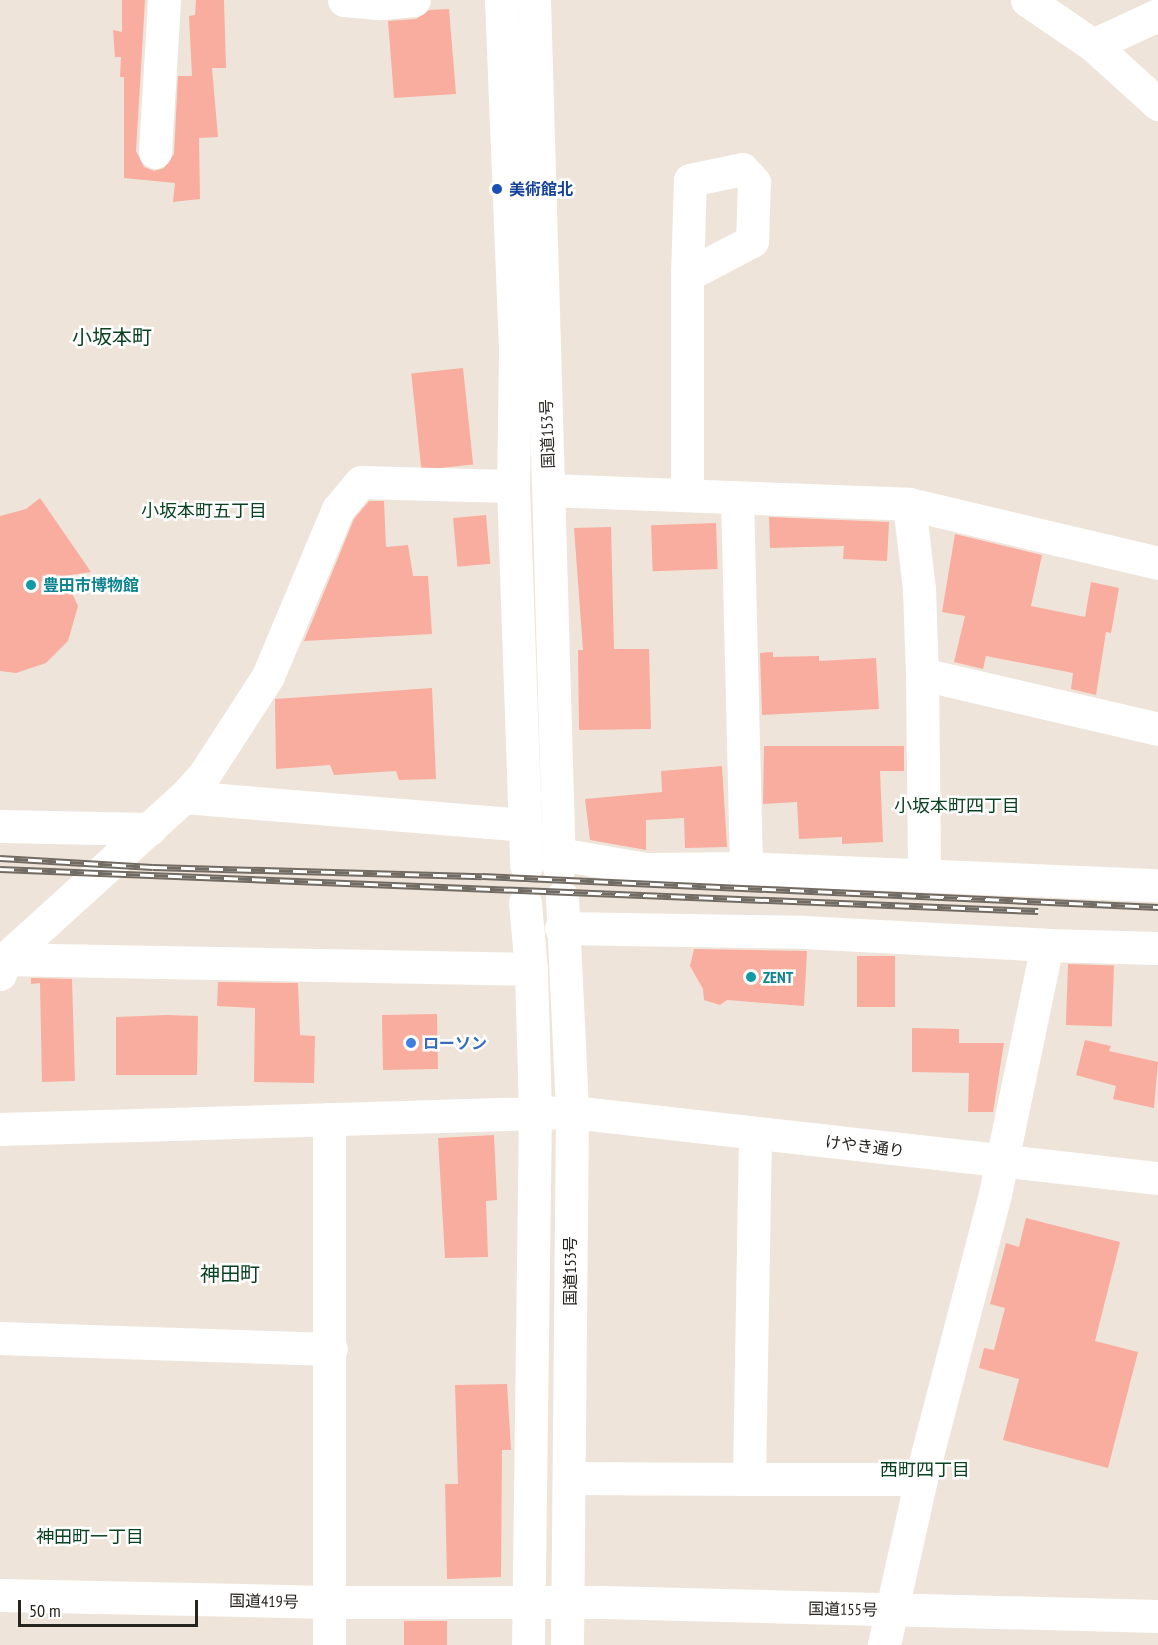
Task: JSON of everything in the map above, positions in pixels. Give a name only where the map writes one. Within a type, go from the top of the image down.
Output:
[{"type":"main road","points":[[155,152],[164,0]]},
{"type":"main road","points":[[344,0],[381,3],[414,0]]},
{"type":"main road","name":"国道153号","points":[[501,0],[515,351],[513,486],[526,866]]},
{"type":"main road","name":"国道153号","points":[[534,0],[560,887],[572,1112],[567,1645]]},
{"type":"main road","points":[[1027,0],[1093,45],[1158,104]]},
{"type":"main road","points":[[1093,45],[1158,15]]},
{"type":"main road","points":[[687,275],[687,494]]},
{"type":"main road","points":[[1,964],[150,829],[204,775],[268,676],[338,509],[361,482],[513,486]]},
{"type":"main road","points":[[549,490],[909,504],[1158,563]]},
{"type":"main road","points":[[737,497],[746,868]]},
{"type":"main road","points":[[909,504],[919,589],[924,875]]},
{"type":"main road","points":[[922,674],[1158,729]]},
{"type":"main road","points":[[184,797],[524,825]]},
{"type":"main road","points":[[0,826],[150,829]]},
{"type":"main road","points":[[560,887],[646,868],[746,868],[1158,885]]},
{"type":"main road","points":[[560,887],[803,932],[1047,945],[1158,948]]},
{"type":"main road","points":[[525,903],[531,969],[535,1112],[528,1645]]},
{"type":"main road","points":[[884,1645],[921,1479],[1000,1161],[1047,945]]},
{"type":"main road","points":[[1,964],[531,969]]},
{"type":"main road","name":"けやき通り","points":[[0,1130],[572,1112],[1158,1178]]},
{"type":"main road","points":[[329,1119],[331,1349],[329,1645]]},
{"type":"main road","points":[[749,1479],[755,1133]]},
{"type":"main road","points":[[0,1338],[331,1349]]},
{"type":"main road","points":[[569,1478],[921,1479]]},
{"type":"main road","name":"国道419号","points":[[0,1595],[330,1602],[529,1603]]},
{"type":"main road","name":"国道155号","points":[[529,1603],[1158,1616]]},
{"type":"building","points":[[122,0],[145,0],[136,151],[144,167],[154,171],[164,168],[174,154],[178,76],[192,76],[189,16],[195,15],[196,0],[224,0],[226,68],[212,68],[218,137],[199,138],[200,199],[173,202],[175,183],[124,178],[124,77],[120,77],[121,57],[115,57],[113,30],[122,32]]},
{"type":"building","points":[[449,9],[456,94],[394,98],[388,21],[416,19],[429,10]]},
{"type":"building","points":[[463,368],[473,464],[421,470],[411,373]]},
{"type":"building","name":"豊田市博物館","points":[[40,498],[91,572],[64,576],[78,606],[68,641],[46,663],[16,673],[0,671],[0,516],[26,509]]},
{"type":"building","points":[[369,501],[384,501],[386,547],[408,545],[413,576],[428,576],[432,634],[304,641],[354,519]]},
{"type":"building","points":[[486,515],[490,564],[457,567],[453,518]]},
{"type":"building","points":[[769,517],[889,522],[887,561],[843,559],[844,546],[770,548]]},
{"type":"building","points":[[716,523],[718,569],[653,571],[651,525]]},
{"type":"building","points":[[611,527],[614,649],[649,649],[651,729],[579,730],[578,650],[583,650],[574,528]]},
{"type":"building","points":[[955,534],[1042,555],[1031,606],[1085,617],[1091,582],[1119,588],[1111,633],[1106,632],[1096,695],[1071,689],[1073,673],[986,656],[983,669],[954,662],[965,616],[942,612]]},
{"type":"building","points":[[773,652],[773,657],[819,656],[819,661],[876,658],[879,709],[762,715],[760,653]]},
{"type":"building","points":[[432,688],[436,779],[399,780],[396,771],[334,775],[330,765],[276,769],[275,699]]},
{"type":"building","points":[[764,746],[904,746],[904,771],[880,771],[883,842],[842,844],[842,837],[799,839],[797,802],[763,804]]},
{"type":"building","points":[[722,766],[727,847],[685,848],[684,818],[646,820],[646,850],[590,840],[585,799],[662,792],[661,771]]},
{"type":"building","name":"ZENT","points":[[694,949],[807,951],[804,1006],[727,1000],[720,1005],[704,1000],[703,989],[690,966]]},
{"type":"building","points":[[857,956],[895,956],[895,1007],[857,1007]]},
{"type":"building","points":[[1068,964],[1114,966],[1112,1027],[1066,1025]]},
{"type":"building","points":[[31,978],[72,979],[75,1081],[42,1082],[40,983],[31,984]]},
{"type":"building","points":[[218,982],[298,983],[300,1035],[315,1036],[314,1083],[254,1082],[255,1008],[217,1006]]},
{"type":"building","points":[[437,1014],[438,1069],[383,1070],[382,1015]]},
{"type":"building","points":[[198,1016],[197,1075],[116,1075],[116,1017]]},
{"type":"building","points":[[912,1028],[959,1029],[959,1043],[1004,1043],[993,1112],[968,1112],[969,1073],[912,1072]]},
{"type":"building","points":[[1085,1040],[1111,1046],[1109,1051],[1158,1062],[1154,1108],[1113,1099],[1116,1086],[1076,1075]]},
{"type":"building","points":[[494,1135],[497,1200],[486,1201],[488,1257],[445,1258],[438,1138]]},
{"type":"building","points":[[1026,1218],[1120,1242],[1095,1341],[1138,1352],[1108,1468],[1003,1440],[1019,1379],[979,1368],[984,1348],[994,1350],[1005,1308],[990,1304],[1006,1243],[1019,1247]]},
{"type":"building","points":[[507,1384],[511,1450],[502,1450],[501,1577],[447,1579],[445,1484],[458,1484],[455,1385]]},
{"type":"building","points":[[404,1621],[447,1621],[447,1645],[404,1645]]},
{"type":"railway","points":[[0,858],[153,867],[482,876],[1158,907]]},
{"type":"railway","points":[[0,869],[1038,911]]},
{"type":"place","name":"美術館北","points":[[497,189]]},
{"type":"place","name":"豊田市博物館","points":[[31,585]]},
{"type":"place","name":"ZENT","points":[[751,977]]},
{"type":"place","name":"ローソン","points":[[411,1043]]},
{"type":"district","name":"小坂本町","points":[[112,337]]},
{"type":"district","name":"小坂本町五丁目","points":[[204,511]]},
{"type":"district","name":"小坂本町四丁目","points":[[957,806]]},
{"type":"district","name":"神田町","points":[[230,1274]]},
{"type":"district","name":"西町四丁目","points":[[925,1470]]},
{"type":"district","name":"神田町一丁目","points":[[90,1537]]}]
